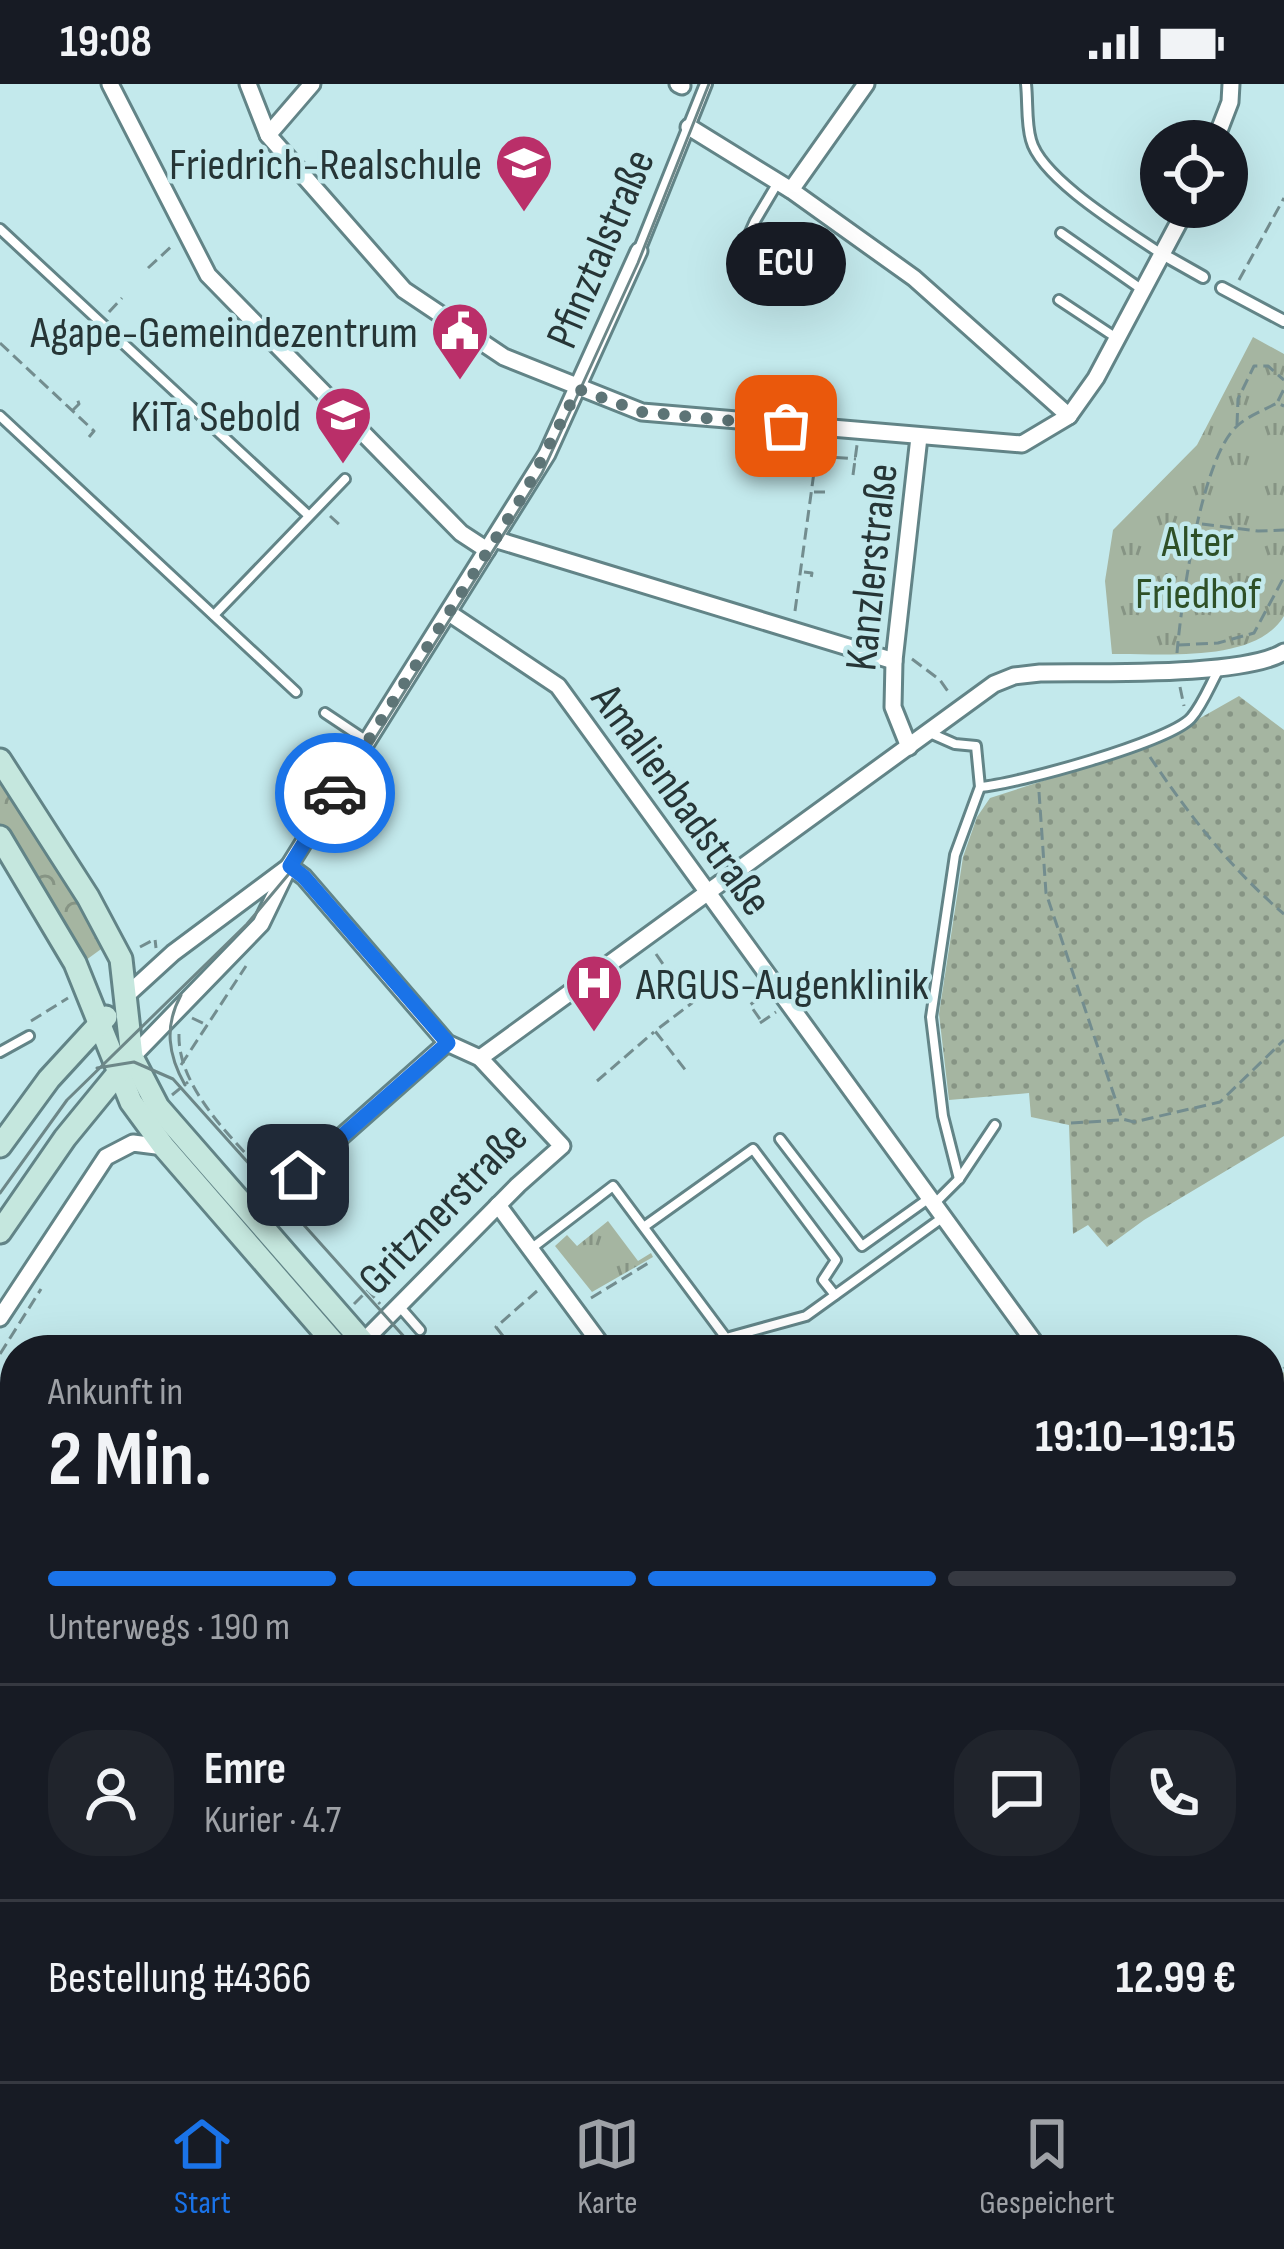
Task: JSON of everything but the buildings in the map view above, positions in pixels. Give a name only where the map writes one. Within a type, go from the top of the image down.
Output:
[{"type":"main road","points":[[0,760],[114,945],[127,995],[125,1065],[131,1102],[164,1147],[327,1335]]},
{"type":"main road","points":[[0,837],[74,963],[99,1023],[125,1065],[352,1335]]},
{"type":"main road","points":[[0,1146],[9,1121],[127,995]]},
{"type":"main road","points":[[0,1232],[64,1138],[125,1065]]},
{"type":"street","points":[[110,84],[185,236],[224,294],[461,533],[791,631],[895,654]]},
{"type":"street","points":[[248,84],[268,136],[404,290],[504,358],[642,412],[1022,444],[1069,416],[1119,340],[1177,228]]},
{"type":"street","points":[[268,136],[312,84]]},
{"type":"street","points":[[1223,120],[1231,84]]},
{"type":"street","points":[[680,85],[704,88]]},
{"type":"street","points":[[785,186],[861,86]]},
{"type":"street","name":"Pfinztalstraße","points":[[125,1065],[261,925],[290,866],[547,454],[639,251],[704,88]]},
{"type":"street","points":[[689,127],[785,186],[914,278],[1069,416]]},
{"type":"street","points":[[1164,255],[1203,278]]},
{"type":"street","points":[[1222,288],[1284,321]]},
{"type":"street","name":"Kanzlerstraße","points":[[909,747],[893,706],[919,436]]},
{"type":"street","name":"Amalienbadstraße","points":[[449,613],[558,686],[1029,1335]]},
{"type":"street","points":[[480,1058],[994,684],[1013,676],[1219,668],[1269,662],[1284,652]]},
{"type":"street","name":"Pfinztalstraße","points":[[127,995],[262,883],[290,866]]},
{"type":"street","name":"Gritznerstraße","points":[[290,866],[448,1043],[480,1058],[562,1146],[372,1335]]},
{"type":"street","points":[[298,1175],[448,1043]]},
{"type":"street","points":[[0,1318],[106,1157],[133,1143],[164,1147]]},
{"type":"street","points":[[498,1205],[594,1335]]},
{"type":"lane","points":[[1026,84],[1030,138],[1040,163],[1164,255]]},
{"type":"lane","points":[[739,259],[755,221],[785,186]]},
{"type":"lane","points":[[0,229],[308,515]]},
{"type":"lane","points":[[1061,233],[1145,292]]},
{"type":"lane","points":[[1059,300],[1119,340]]},
{"type":"lane","points":[[0,416],[296,692]]},
{"type":"lane","points":[[214,615],[345,479]]},
{"type":"lane","points":[[980,787],[1038,778],[1179,727],[1190,718],[1219,668]]},
{"type":"lane","points":[[326,713],[367,741]]},
{"type":"lane","points":[[928,733],[976,746],[980,787],[955,855],[931,1017],[944,1117],[959,1179]]},
{"type":"lane","points":[[0,1052],[29,1036]]},
{"type":"lane","points":[[737,1335],[806,1316],[835,1295],[935,1206],[995,1125]]},
{"type":"lane","points":[[780,1139],[862,1246],[935,1206]]},
{"type":"lane","points":[[645,1226],[753,1149],[836,1260],[824,1280],[835,1295]]},
{"type":"lane","points":[[531,1249],[613,1186],[724,1335]]},
{"type":"lane","points":[[398,1305],[420,1330]]},
{"type":"path","points":[[1240,278],[1284,198]]},
{"type":"path","points":[[148,268],[185,236]]},
{"type":"path","points":[[111,310],[122,298]]},
{"type":"path","points":[[0,344],[94,431],[89,437]]},
{"type":"path","points":[[1237,425],[1238,399],[1254,366],[1268,366],[1282,378],[1284,368]]},
{"type":"path","points":[[1176,669],[1184,586],[1221,448],[1237,425],[1277,403],[1284,389]]},
{"type":"path","points":[[72,411],[79,404],[76,398]]},
{"type":"path","points":[[1277,403],[1284,406]]},
{"type":"path","points":[[791,631],[819,428]]},
{"type":"path","points":[[853,475],[859,431]]},
{"type":"path","points":[[817,456],[856,459]]},
{"type":"path","points":[[812,492],[825,492]]},
{"type":"path","points":[[1199,523],[1284,530]]},
{"type":"path","points":[[802,572],[812,573],[811,578]]},
{"type":"path","points":[[1178,645],[1218,643],[1254,633],[1284,577]]},
{"type":"path","points":[[895,654],[940,680],[960,709]]},
{"type":"path","points":[[1139,742],[1202,832],[1284,914]]},
{"type":"path","points":[[1038,778],[1046,893],[1122,1119]]},
{"type":"path","points":[[155,938],[160,965]]},
{"type":"path","points":[[644,939],[672,977]]},
{"type":"path","points":[[598,1081],[692,1003],[676,983]]},
{"type":"path","points":[[763,1022],[750,1005],[774,986]]},
{"type":"path","points":[[29,1036],[29,1023],[72,995]]},
{"type":"path","points":[[183,1008],[207,1025]]},
{"type":"path","points":[[180,1029],[181,1065],[195,1090],[292,1202]]},
{"type":"path","points":[[655,1031],[687,1072]]},
{"type":"path","points":[[1071,1123],[1134,1122],[1220,1102],[1284,1040]]},
{"type":"path","points":[[252,1214],[280,1189]]},
{"type":"path","points":[[574,1308],[665,1253]]},
{"type":"path","points":[[12,1335],[50,1276]]},
{"type":"path","points":[[502,1335],[496,1328],[552,1278]]},
{"type":"green space","name":"Alter Friedhof","points":[[1253,337],[1284,354],[1284,616],[1252,642],[1230,649],[1112,654],[1105,581],[1113,530],[1197,445]]},
{"type":"green space","points":[[1239,696],[1284,730],[1284,1136],[1107,1247],[1088,1225],[1073,1234],[1069,1125],[1031,1117],[1029,1093],[949,1100],[939,1014],[963,857],[977,817],[990,798],[1151,746]]},
{"type":"green space","points":[[0,767],[108,944],[82,963],[0,831]]},
{"type":"green space","points":[[608,1221],[638,1261],[651,1253],[653,1257],[592,1292],[555,1246],[567,1235],[577,1246]]},
{"type":"tram line","points":[[0,1193],[67,1100],[247,924],[293,869],[542,473],[638,263],[709,84]]},
{"type":"tram line","points":[[181,995],[170,1040],[185,1085]]},
{"type":"tram line","points":[[97,1068],[134,1062],[173,1079],[403,1335]]},
{"type":"way so far","points":[[335,793],[525,492],[578,389],[642,412],[786,426]]},
{"type":"place","name":"Friedrich-Realschule","points":[[524,214]]},
{"type":"place","name":"Agape-Gemeindezentrum","points":[[460,382]]},
{"type":"place","name":"ECU","points":[[786,426]]},
{"type":"place","name":"KiTa Sebold","points":[[343,466]]},
{"type":"place","name":"ARGUS-Augenklinik","points":[[594,1034]]},
{"type":"route","points":[[298,1175],[448,1043],[290,866],[335,793]]}]
